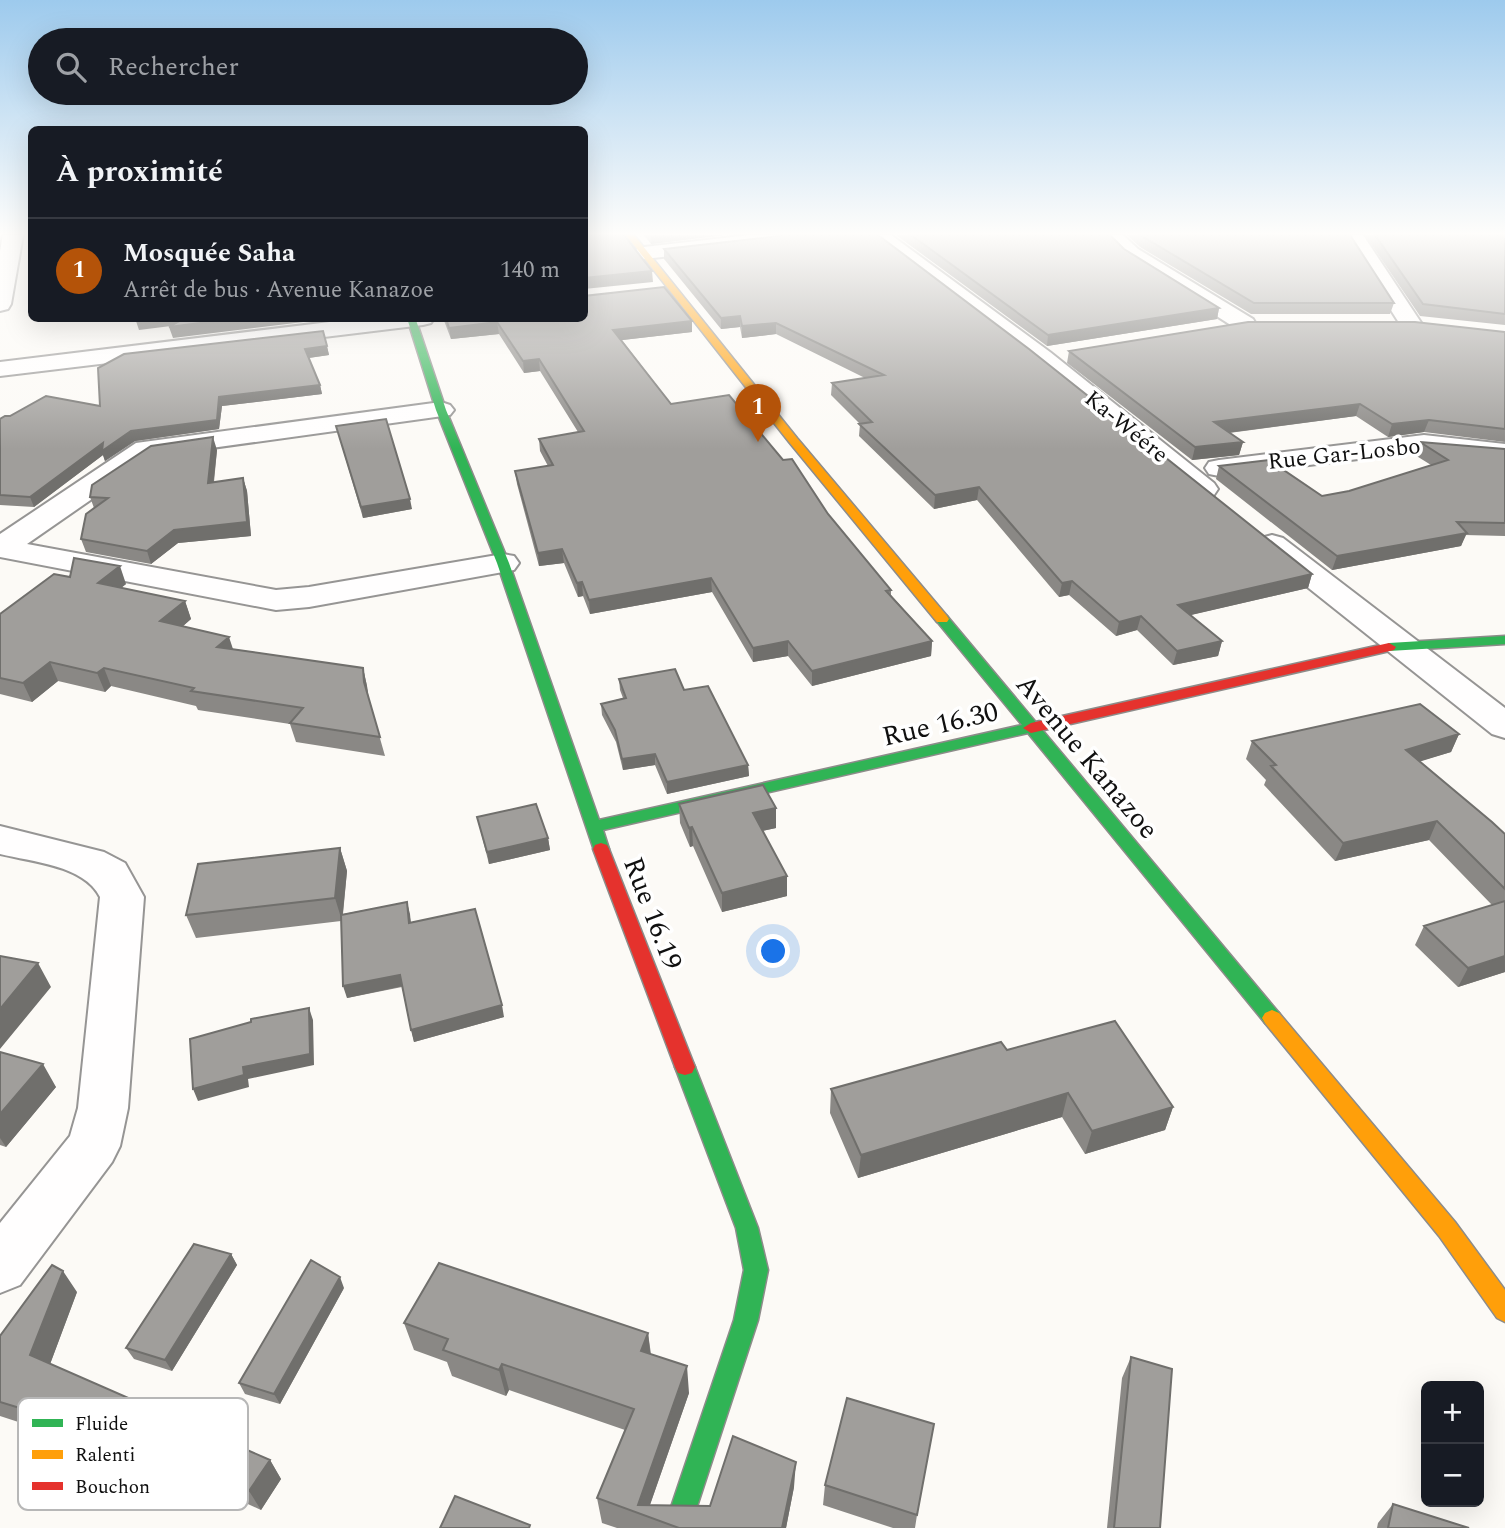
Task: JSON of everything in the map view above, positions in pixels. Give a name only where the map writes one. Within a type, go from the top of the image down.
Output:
[{"type":"street","name":"Avenue Kanazoe","points":[[687,306],[793,440],[1447,1229],[1505,1310]]},
{"type":"street","name":"Ka-Wéére","points":[[984,306],[1056,355],[1184,472],[1237,516],[1398,645],[1505,726]]},
{"type":"street","points":[[1217,306],[1245,324]]},
{"type":"street","points":[[1399,306],[1411,324]]},
{"type":"street","points":[[0,369],[392,322]]},
{"type":"street","name":"Rue 16.19","points":[[418,322],[441,410],[503,563],[593,827],[747,1228],[755,1270],[746,1320],[677,1528]]},
{"type":"street","points":[[1218,328],[1272,324]]},
{"type":"street","points":[[1387,324],[1438,327]]},
{"type":"street","points":[[0,548],[146,449],[441,410]]},
{"type":"street","name":"Rue Gar-Losbo","points":[[1184,472],[1424,443],[1505,452]]},
{"type":"street","points":[[0,548],[276,600],[309,597],[503,563]]},
{"type":"street","name":"Rue 16.30","points":[[593,827],[1398,645],[1505,640]]},
{"type":"street","points":[[0,840],[89,862],[110,874],[122,897],[103,1108],[94,1146],[0,1266]]},
{"type":"building","points":[[588,306],[680,306],[692,321],[613,330],[671,404],[729,395],[783,460],[792,459],[828,514],[891,590],[886,591],[932,641],[812,671],[788,641],[753,648],[711,578],[589,600],[582,582],[577,583],[562,549],[538,553],[515,471],[553,465],[539,439],[584,431],[539,359],[523,361],[497,322],[588,322]]},
{"type":"building","points":[[711,306],[972,306],[1312,574],[1178,605],[1222,641],[1177,651],[1141,616],[1119,622],[1072,581],[1062,583],[979,487],[935,495],[859,424],[872,422],[832,383],[884,375],[776,323],[742,326],[740,316],[721,318]]},
{"type":"building","points":[[1009,306],[1219,308],[1048,335]]},
{"type":"building","points":[[1442,306],[1505,306],[1505,314]]},
{"type":"building","points":[[178,322],[208,322],[169,327]]},
{"type":"building","points":[[447,322],[497,322],[449,328]]},
{"type":"building","points":[[1248,322],[1415,322],[1505,332],[1505,429],[1429,420],[1392,424],[1360,404],[1214,422],[1243,442],[1195,447],[1069,351]]},
{"type":"building","points":[[323,331],[327,346],[305,349],[320,385],[219,397],[217,420],[131,431],[102,451],[103,443],[30,497],[0,495],[0,419],[46,396],[100,406],[98,368],[124,354]]},
{"type":"building","points":[[386,419],[410,499],[361,507],[336,426]]},
{"type":"building","points":[[213,437],[208,483],[243,478],[247,522],[174,530],[147,551],[81,539],[86,514],[108,498],[90,497],[92,485],[151,446]]},
{"type":"building","points":[[1420,442],[1505,449],[1505,523],[1457,522],[1467,533],[1337,556],[1219,466],[1269,460],[1322,496],[1349,491],[1448,460]]},
{"type":"building","points":[[74,558],[120,566],[98,583],[185,601],[160,621],[229,637],[217,647],[363,668],[364,682],[380,737],[290,723],[303,708],[191,691],[194,688],[104,668],[97,673],[50,662],[23,683],[0,678],[0,614],[54,574],[70,577]]},
{"type":"building","points":[[675,669],[684,690],[708,686],[748,765],[667,782],[655,754],[622,759],[615,730],[601,704],[626,698],[619,679]]},
{"type":"building","points":[[1420,704],[1459,734],[1406,750],[1505,834],[1505,889],[1437,821],[1343,843],[1271,766],[1276,765],[1252,741]]},
{"type":"building","points":[[763,785],[776,808],[753,813],[787,876],[722,893],[679,804]]},
{"type":"building","points":[[536,804],[548,838],[487,852],[477,817]]},
{"type":"building","points":[[340,848],[335,898],[186,915],[198,864]]},
{"type":"building","points":[[1505,901],[1505,956],[1468,968],[1424,926]]},
{"type":"building","points":[[407,902],[409,923],[475,909],[502,1005],[411,1030],[400,975],[343,986],[341,915]]},
{"type":"building","points":[[0,956],[38,963],[0,1009]]},
{"type":"building","points":[[309,1008],[310,1054],[243,1067],[244,1075],[193,1089],[190,1039],[251,1022],[251,1019]]},
{"type":"building","points":[[1115,1021],[1173,1107],[1092,1131],[1068,1093],[861,1155],[831,1089],[1001,1042],[1007,1050]]},
{"type":"building","points":[[0,1052],[43,1064],[0,1114]]},
{"type":"building","points":[[194,1244],[231,1254],[165,1360],[126,1348]]},
{"type":"building","points":[[311,1260],[340,1277],[274,1394],[239,1383]]},
{"type":"building","points":[[439,1263],[648,1333],[641,1351],[687,1366],[638,1505],[710,1506],[733,1436],[796,1462],[782,1528],[679,1528],[597,1498],[634,1409],[502,1364],[499,1370],[443,1350],[448,1339],[404,1323]]},
{"type":"building","points":[[52,1265],[63,1271],[30,1355],[128,1398],[18,1398],[18,1408],[0,1402],[0,1336]]},
{"type":"building","points":[[1131,1357],[1172,1369],[1160,1528],[1114,1528]]},
{"type":"building","points":[[847,1398],[934,1424],[917,1515],[825,1485]]},
{"type":"building","points":[[248,1450],[270,1460],[248,1491]]},
{"type":"building","points":[[455,1496],[530,1525],[529,1528],[440,1528]]},
{"type":"building","points":[[1393,1504],[1469,1528],[1388,1528]]},
{"type":"traffic: fast","points":[[412,322],[441,410],[503,563],[601,849]]},
{"type":"traffic: fast","points":[[942,619],[1272,1018]]},
{"type":"traffic: fast","points":[[1389,647],[1505,640]]},
{"type":"traffic: fast","points":[[593,827],[1031,728]]},
{"type":"traffic: fast","points":[[677,1528],[746,1320],[756,1270],[747,1228],[685,1067]]},
{"type":"traffic: slow","points":[[687,306],[793,440],[942,619]]},
{"type":"traffic: slow","points":[[1272,1018],[1447,1229],[1505,1310]]},
{"type":"traffic: jam","points":[[1031,728],[1389,647]]},
{"type":"traffic: jam","points":[[601,849],[685,1067]]},
{"type":"place","name":"Mosquée Saha","points":[[758,442]]}]
